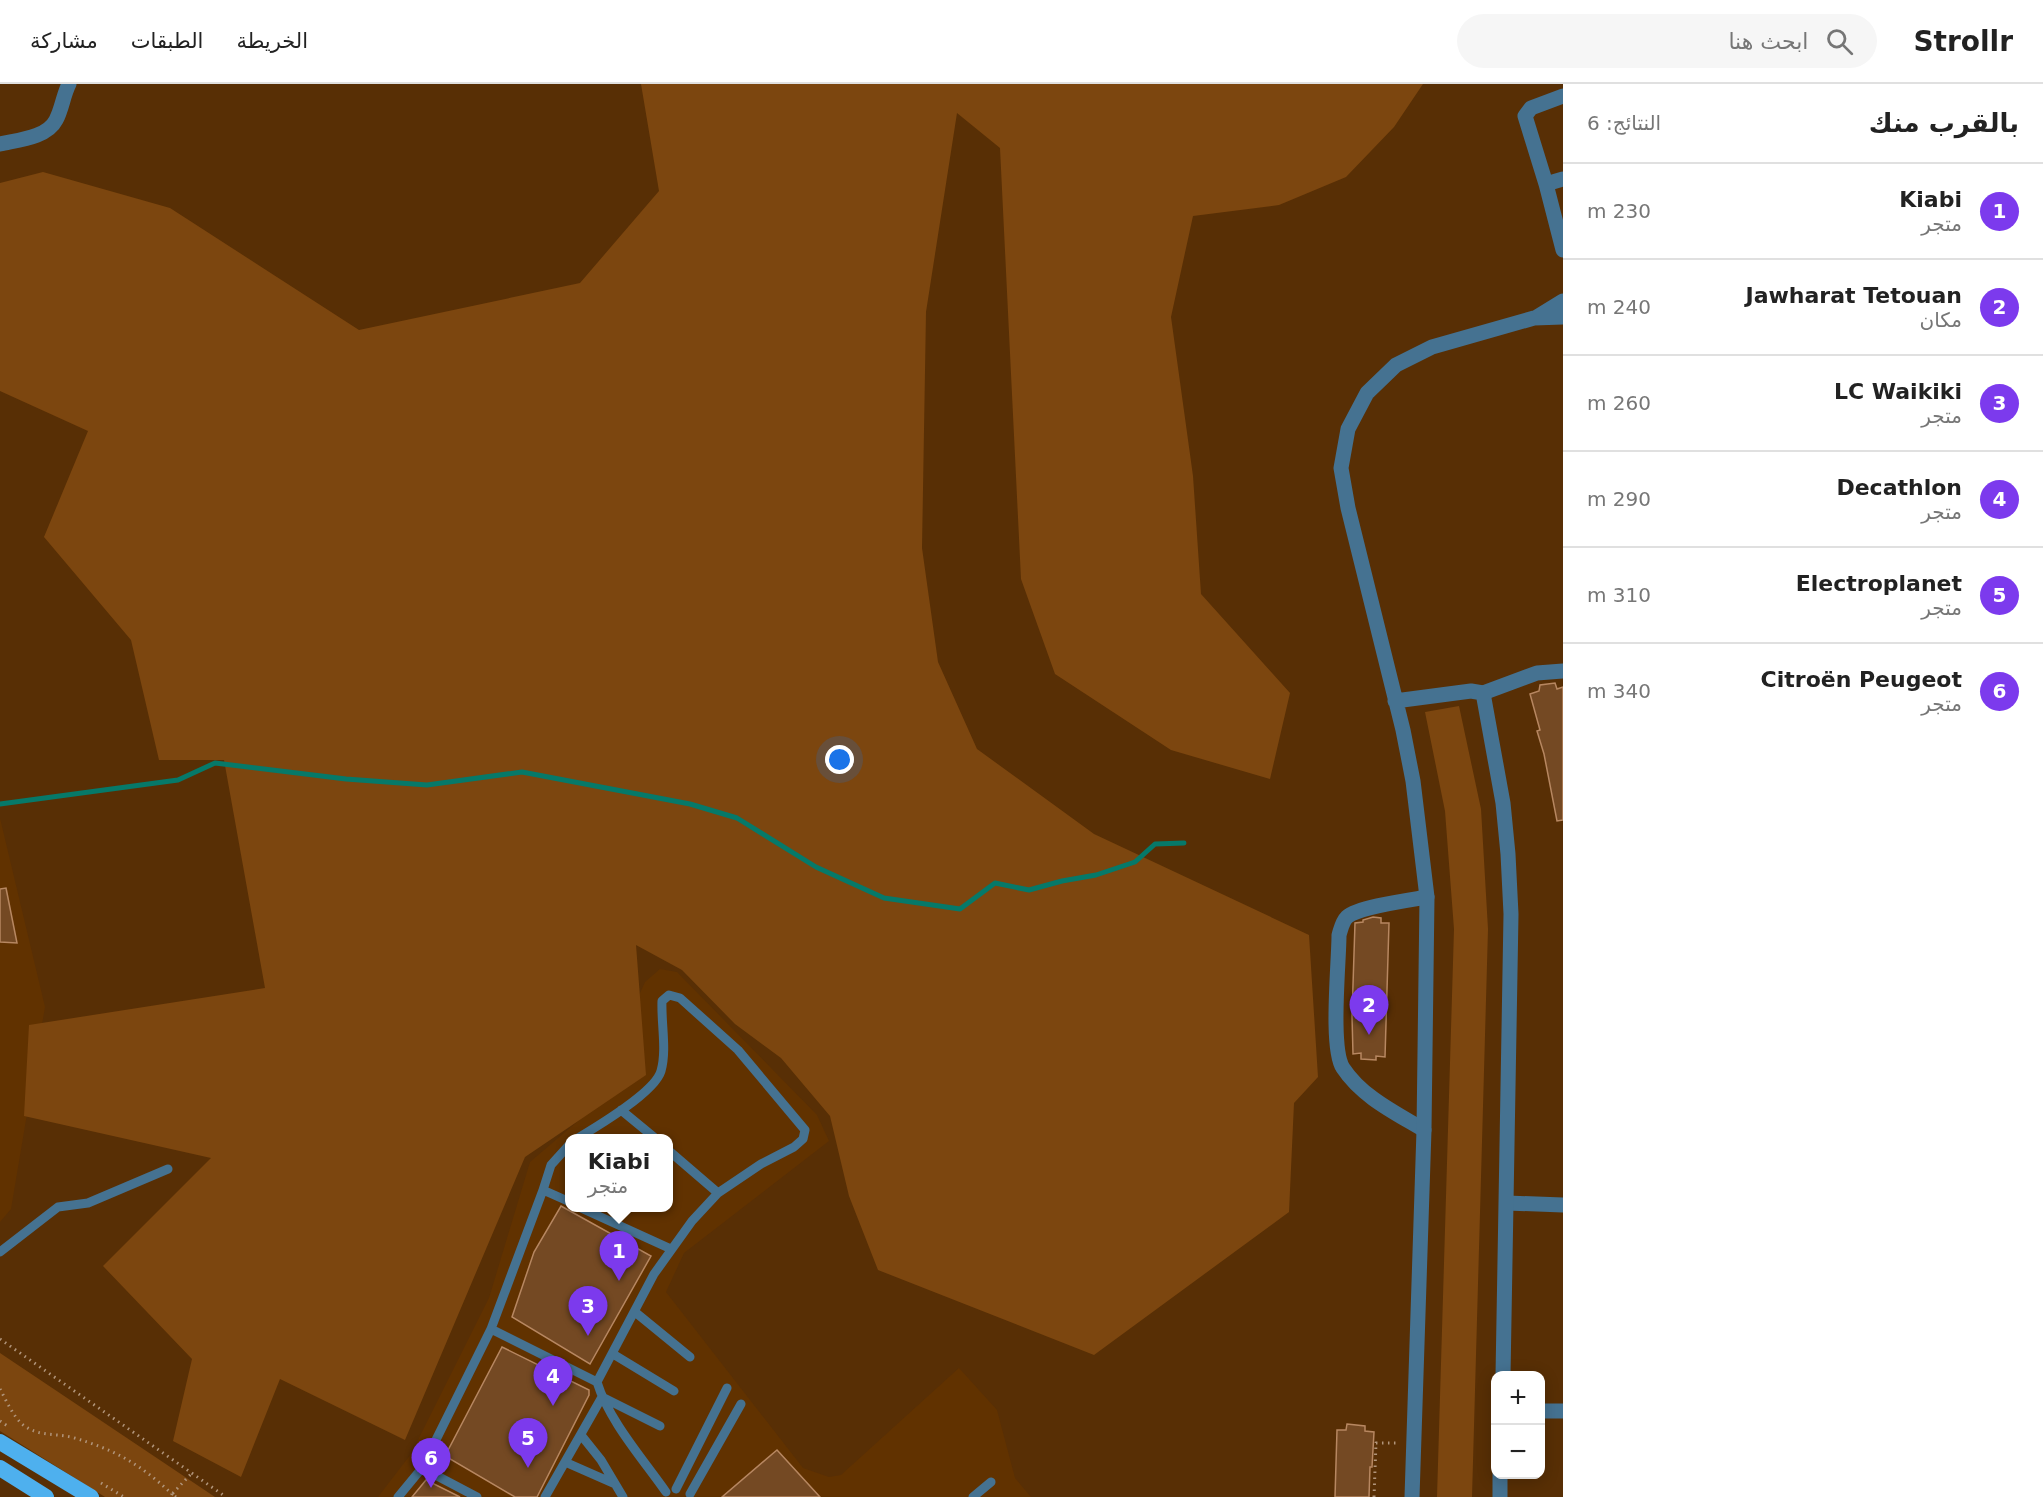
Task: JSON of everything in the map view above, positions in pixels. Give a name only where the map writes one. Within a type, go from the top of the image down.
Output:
[{"type":"highway","points":[[0,1442],[91,1497]]},
{"type":"highway","points":[[0,1468],[46,1497]]},
{"type":"street","points":[[0,144],[40,134],[53,125],[57,120],[69,84]]},
{"type":"street","points":[[1563,96],[1531,108],[1525,116],[1563,250]]},
{"type":"street","points":[[1546,184],[1563,179]]},
{"type":"street","points":[[1412,1497],[1424,1130],[1427,897],[1413,781],[1348,508],[1341,468],[1348,429],[1367,393],[1396,365],[1432,348],[1534,318],[1563,301]]},
{"type":"street","points":[[1534,318],[1563,317]]},
{"type":"street","points":[[1395,701],[1471,691],[1483,693],[1537,673],[1563,671]]},
{"type":"street","points":[[1483,693],[1503,803],[1511,914],[1503,1371]]},
{"type":"street","points":[[1424,1130],[1373,1098],[1355,1083],[1342,1067],[1337,1048],[1337,1019],[1339,935],[1347,916],[1364,910],[1427,897]]},
{"type":"street","points":[[1506,1203],[1563,1204]]},
{"type":"street","points":[[1545,1411],[1563,1411]]},
{"type":"street","points":[[1500,1479],[1500,1497]]},
{"type":"lane","points":[[584,1134],[621,1110],[652,1085],[661,1074],[663,1061],[662,1000],[669,995],[680,998],[738,1050],[805,1130],[803,1139],[794,1147],[761,1164],[718,1192],[671,1249],[654,1274],[597,1382]]},
{"type":"lane","points":[[621,1110],[650,1134]]},
{"type":"lane","points":[[398,1497],[422,1468],[491,1329],[551,1165],[565,1150]]},
{"type":"lane","points":[[673,1153],[718,1192]]},
{"type":"lane","points":[[0,1252],[58,1208],[88,1203],[168,1169]]},
{"type":"lane","points":[[543,1190],[565,1200]]},
{"type":"lane","points":[[590,1212],[671,1249]]},
{"type":"lane","points":[[635,1312],[690,1358]]},
{"type":"lane","points":[[491,1329],[597,1382],[602,1397],[664,1495],[676,1490],[684,1490],[691,1496],[741,1404]]},
{"type":"lane","points":[[613,1354],[674,1390]]},
{"type":"lane","points":[[676,1490],[727,1388]]},
{"type":"lane","points":[[602,1397],[660,1426]]},
{"type":"lane","points":[[549,1496],[565,1462],[602,1397]]},
{"type":"lane","points":[[581,1435],[601,1460],[623,1497]]},
{"type":"lane","points":[[565,1462],[615,1484]]},
{"type":"lane","points":[[422,1468],[477,1497]]},
{"type":"lane","points":[[973,1497],[991,1482]]},
{"type":"path","points":[[0,1339],[226,1497]]},
{"type":"path","points":[[0,1389],[21,1424],[51,1436],[68,1436],[107,1448],[150,1474],[171,1496],[176,1497]]},
{"type":"path","points":[[1374,1497],[1376,1443],[1414,1444]]},
{"type":"path","points":[[171,1496],[191,1474]]},
{"type":"shaded area","points":[[641,84],[1423,84],[1394,127],[1346,177],[1279,205],[1193,216],[1171,317],[1193,476],[1201,594],[1290,693],[1270,779],[1171,750],[1055,674],[1021,579],[1000,148],[957,113],[926,312],[922,548],[938,662],[977,749],[1094,834],[1309,935],[1318,1077],[1294,1103],[1289,1212],[1094,1355],[878,1270],[849,1196],[830,1116],[781,1058],[735,1024],[682,970],[636,945],[646,1075],[525,1157],[405,1440],[280,1379],[241,1477],[173,1441],[192,1359],[103,1266],[211,1158],[24,1116],[29,1025],[265,988],[224,760],[159,760],[131,640],[44,537],[88,431],[0,391],[0,183],[43,172],[170,208],[359,330],[580,283],[659,191]]},
{"type":"shaded area","points":[[1459,706],[1481,809],[1488,929],[1472,1497],[1437,1497],[1454,929],[1445,811],[1425,712]]},
{"type":"shaded area","points":[[0,818],[45,1007],[11,1209],[0,1222]]},
{"type":"shaded area","points":[[660,969],[677,972],[817,1115],[829,1141],[684,1253],[666,1292],[803,1468],[829,1477],[841,1475],[959,1368],[997,1410],[1015,1478],[1031,1497],[378,1497],[411,1454],[489,1298],[530,1162],[638,1070],[636,1002],[645,982]]},
{"type":"shaded area","points":[[0,1353],[215,1497],[105,1497],[0,1431]]},
{"type":"building","points":[[1555,683],[1557,689],[1563,687],[1563,820],[1557,821],[1544,754],[1537,731],[1540,730],[1530,694],[1539,691],[1540,685]]},
{"type":"building","points":[[6,888],[17,943],[0,942],[0,889]]},
{"type":"building","points":[[1373,917],[1381,918],[1381,923],[1389,923],[1385,1057],[1376,1056],[1376,1060],[1361,1059],[1361,1053],[1353,1054],[1352,1016],[1355,923]]},
{"type":"building","points":[[561,1206],[565,1208],[565,1212],[572,1212],[651,1256],[590,1364],[512,1317],[534,1252]]},
{"type":"building","points":[[502,1347],[589,1390],[589,1395],[537,1497],[515,1497],[445,1456]]},
{"type":"building","points":[[1347,1424],[1365,1426],[1365,1431],[1374,1432],[1369,1497],[1335,1497],[1337,1430],[1346,1430]]},
{"type":"building","points":[[777,1450],[820,1497],[722,1497]]},
{"type":"building","points":[[426,1480],[460,1497],[412,1497]]},
{"type":"waterway","points":[[0,804],[178,780],[215,763],[346,779],[427,785],[522,772],[690,804],[737,818],[816,867],[884,898],[960,909],[995,883],[1029,890],[1096,875],[1135,862],[1155,844],[1184,843]]},
{"type":"place","name":"Jawharat Tetouan","points":[[1369,1035]]},
{"type":"place","name":"Kiabi","points":[[619,1281]]},
{"type":"place","name":"LC Waikiki","points":[[588,1336]]},
{"type":"place","name":"Decathlon","points":[[553,1406]]},
{"type":"place","name":"Electroplanet","points":[[528,1468]]},
{"type":"place","name":"Citroën Peugeot","points":[[431,1488]]}]
